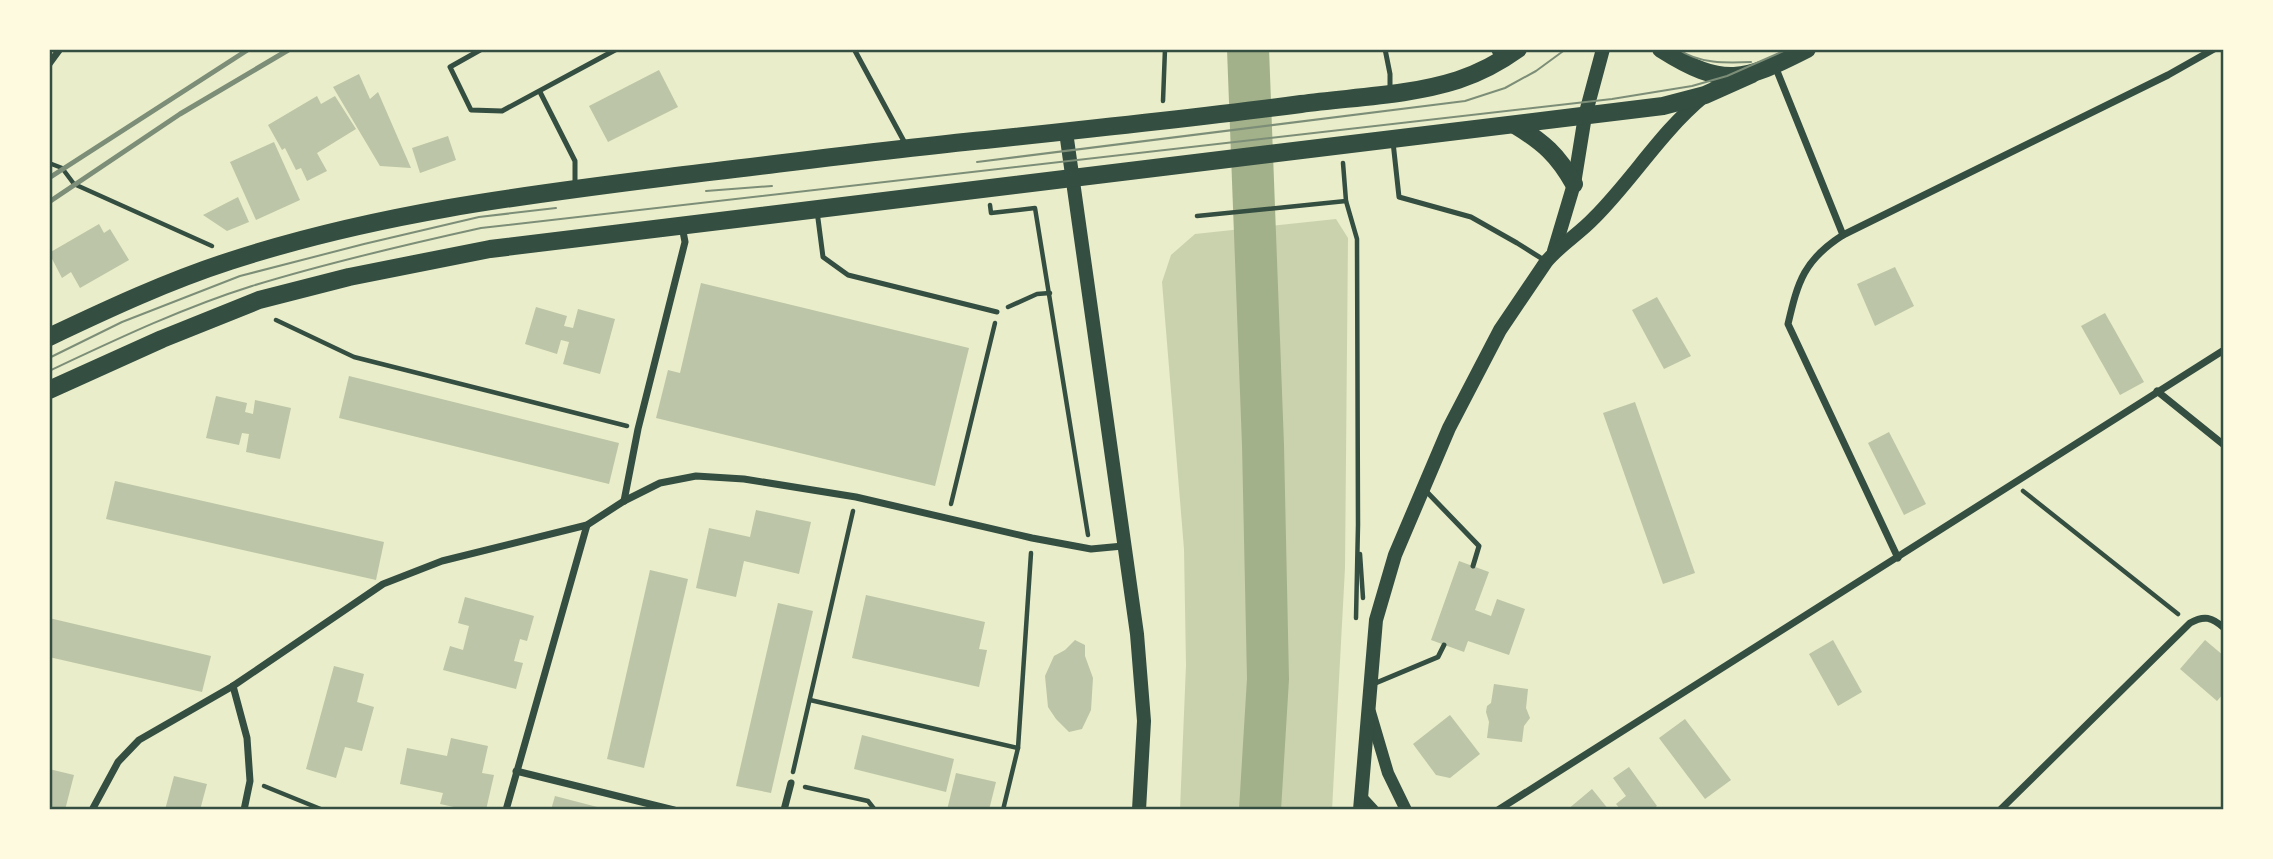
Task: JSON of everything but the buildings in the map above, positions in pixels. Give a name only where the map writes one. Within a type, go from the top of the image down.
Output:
[{"type":"main road","points":[[49,337],[117,305],[202,271],[302,239],[370,222],[452,206],[575,188],[907,148],[1172,122],[1416,90],[1460,80],[1496,55],[1518,49]]},
{"type":"main road","points":[[1550,257],[1574,184],[1586,117],[1603,49]]},
{"type":"main road","points":[[1661,49],[1707,74],[1752,75]]},
{"type":"main road","points":[[49,390],[259,300],[388,269],[490,249],[1662,106],[1705,95],[1807,49]]},
{"type":"main road","points":[[1360,803],[1368,687],[1376,620],[1395,555],[1449,428],[1500,330],[1550,257],[1594,219],[1679,117],[1705,95]]},
{"type":"main road","points":[[1515,125],[1547,146],[1562,162],[1574,184]]},
{"type":"main road","points":[[1066,132],[1137,634],[1144,721],[1139,810]]},
{"type":"street","points":[[49,64],[60,49]]},
{"type":"street","points":[[1898,558],[1788,324],[1798,283],[1822,248],[1843,234],[2214,49]]},
{"type":"street","points":[[1775,65],[1843,234]]},
{"type":"street","points":[[624,501],[638,429],[685,242],[682,224]]},
{"type":"street","points":[[1498,810],[2224,350]]},
{"type":"street","points":[[2157,391],[2224,445]]},
{"type":"street","points":[[92,810],[126,752],[139,740],[233,686],[383,584],[442,561],[587,526],[624,501],[660,483],[696,476],[744,479],[856,497],[1031,538],[1091,549],[1123,546]]},
{"type":"street","points":[[506,810],[587,526]]},
{"type":"street","points":[[2000,810],[2190,623],[2209,617],[2224,628]]},
{"type":"street","points":[[233,686],[247,738],[250,781],[244,810]]},
{"type":"street","points":[[1367,703],[1388,773],[1406,810]]},
{"type":"street","points":[[516,772],[674,810]]},
{"type":"street","points":[[784,810],[791,783]]},
{"type":"street","points":[[1360,803],[1373,810]]},
{"type":"lane","points":[[482,49],[450,67],[471,110],[502,111],[617,49]]},
{"type":"lane","points":[[854,49],[907,148]]},
{"type":"lane","points":[[1385,49],[1391,74],[1390,93]]},
{"type":"lane","points":[[540,92],[575,161],[575,188]]},
{"type":"lane","points":[[1393,139],[1399,197],[1471,217],[1517,243],[1550,257]]},
{"type":"lane","points":[[816,208],[823,257],[848,275],[998,312]]},
{"type":"lane","points":[[1423,486],[1479,546],[1472,566]]},
{"type":"lane","points":[[1368,687],[1438,657],[1444,645]]},
{"type":"path","points":[[1163,102],[1165,49]]},
{"type":"path","points":[[1343,160],[1346,201],[1357,239],[1356,623]]},
{"type":"path","points":[[49,163],[62,168],[74,184],[220,249]]},
{"type":"path","points":[[987,190],[991,213],[1035,208],[1091,549]]},
{"type":"path","points":[[1197,216],[1346,201]]},
{"type":"path","points":[[947,518],[998,312],[1037,294],[1050,293]]},
{"type":"path","points":[[276,320],[354,357],[638,429]]},
{"type":"path","points":[[2014,483],[2190,623]]},
{"type":"path","points":[[856,497],[791,783],[868,802],[875,810]]},
{"type":"path","points":[[1003,810],[1018,748],[1031,538]]},
{"type":"path","points":[[810,700],[1018,748]]},
{"type":"path","points":[[250,781],[323,810]]},
{"type":"green space","points":[[1336,219],[1348,238],[1345,568],[1332,810],[1180,810],[1186,665],[1184,549],[1162,282],[1171,255],[1195,234]]},
{"type":"waterway","points":[[1248,49],[1263,445],[1268,679],[1260,810]]},
{"type":"tram line","points":[[977,162],[1465,101],[1505,88],[1536,71],[1566,49]]},
{"type":"tram line","points":[[1678,49],[1704,60],[1751,62]]},
{"type":"tram line","points":[[49,371],[174,314],[252,286],[481,228],[1612,99],[1692,86],[1727,76],[1788,49]]},
{"type":"tram line","points":[[706,191],[772,186]]},
{"type":"tram line","points":[[49,358],[122,322],[240,276],[479,217],[556,208]]},
{"type":"railway","points":[[49,178],[249,49]]},
{"type":"railway","points":[[49,202],[180,114],[290,49]]}]
